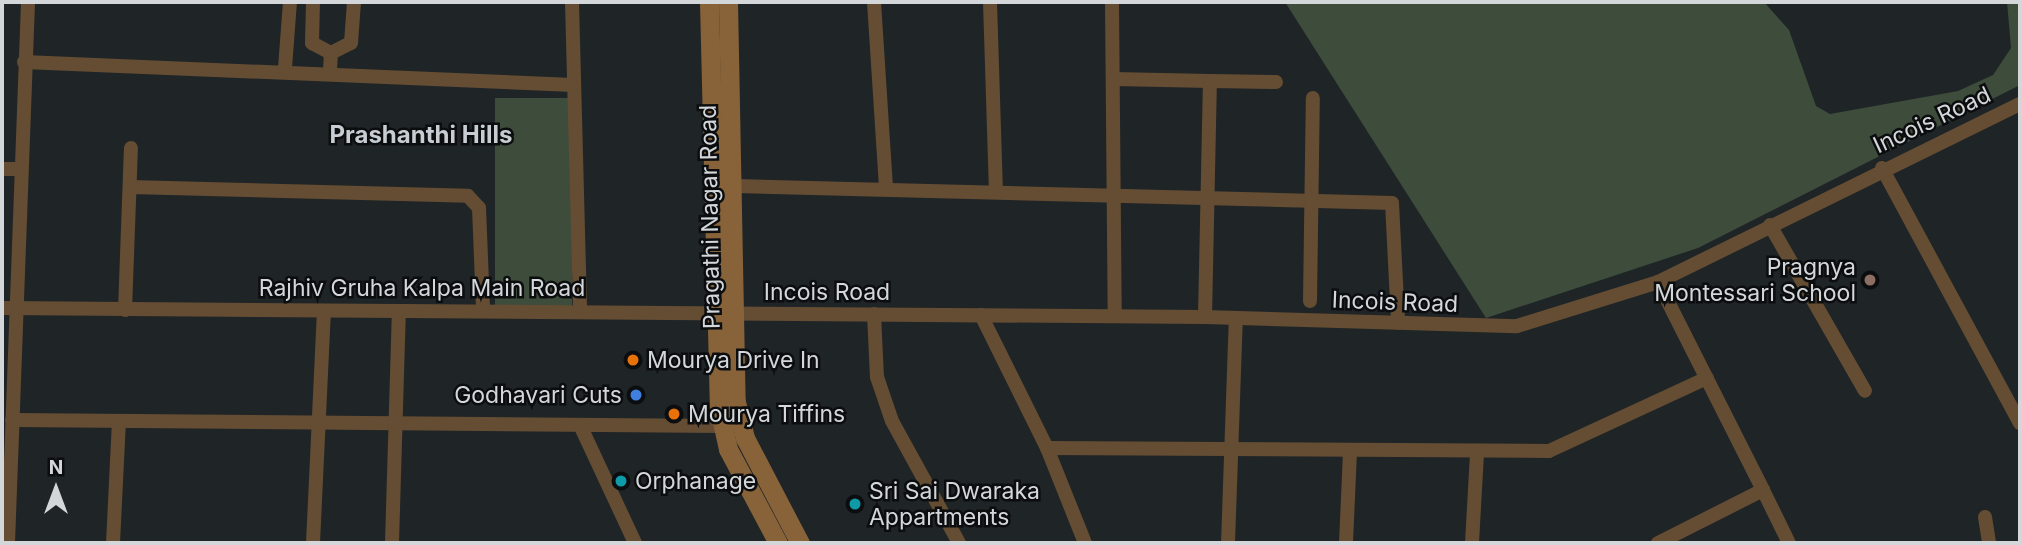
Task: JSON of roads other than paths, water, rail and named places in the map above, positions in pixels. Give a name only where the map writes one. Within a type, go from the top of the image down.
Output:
[{"type":"main road","name":"Pragathi Nagar Road","points":[[709,2],[736,402],[745,438],[800,543]]},
{"type":"main road","name":"Pragathi Nagar Road","points":[[727,2],[736,186],[722,426],[778,543]]},
{"type":"street","points":[[8,543],[12,420],[8,308],[28,2]]},
{"type":"street","points":[[285,68],[290,2]]},
{"type":"street","points":[[313,2],[312,43],[331,53]]},
{"type":"street","points":[[331,53],[351,43],[354,2]]},
{"type":"street","points":[[572,2],[580,311]]},
{"type":"street","points":[[874,2],[886,189]]},
{"type":"street","points":[[990,2],[996,192]]},
{"type":"street","points":[[1112,2],[1115,316]]},
{"type":"street","points":[[330,71],[331,53]]},
{"type":"street","points":[[24,62],[285,68],[574,85]]},
{"type":"street","points":[[1114,79],[1276,82]]},
{"type":"street","points":[[1205,317],[1204,198],[1210,81]]},
{"type":"street","points":[[1310,301],[1309,202],[1313,98]]},
{"type":"street","name":"Incois Road","points":[[729,315],[1205,317],[1517,326],[1658,282],[1882,168],[2020,104]]},
{"type":"street","points":[[125,310],[131,148]]},
{"type":"street","points":[[1882,168],[2020,423]]},
{"type":"street","points":[[2,169],[19,169]]},
{"type":"street","points":[[736,186],[1392,202],[1398,323]]},
{"type":"street","points":[[130,187],[468,196],[479,208],[483,309]]},
{"type":"street","points":[[1770,225],[1865,391]]},
{"type":"street","points":[[1658,282],[1789,543]]},
{"type":"street","name":"Rajhiv Gruha Kalpa Main Road","points":[[8,308],[399,312],[483,309],[729,315]]},
{"type":"street","points":[[313,543],[323,423],[324,311]]},
{"type":"street","points":[[391,543],[399,312]]},
{"type":"street","points":[[874,314],[877,377],[892,421],[960,543]]},
{"type":"street","points":[[981,315],[1047,448],[1085,543]]},
{"type":"street","points":[[1228,543],[1236,319]]},
{"type":"street","points":[[1047,448],[1476,454],[1549,451],[1707,378]]},
{"type":"street","points":[[12,420],[722,426]]},
{"type":"street","points":[[113,543],[119,421]]},
{"type":"street","points":[[580,425],[635,543]]},
{"type":"street","points":[[1346,543],[1350,453]]},
{"type":"street","points":[[1472,543],[1476,454]]},
{"type":"street","points":[[1658,543],[1763,490]]},
{"type":"street","points":[[1984,517],[1989,543]]},
{"type":"place","name":"Pragnya Montessari School","points":[[1870,280]]},
{"type":"place","name":"Mourya Drive In","points":[[633,360]]},
{"type":"place","name":"Godhavari Cuts","points":[[636,395]]},
{"type":"place","name":"Mourya Tiffins","points":[[674,414]]},
{"type":"place","name":"Orphanage","points":[[621,481]]},
{"type":"place","name":"Sri Sai Dwaraka Appartments","points":[[855,504]]},
{"type":"district","name":"Prashanthi Hills","points":[[421,135]]}]
